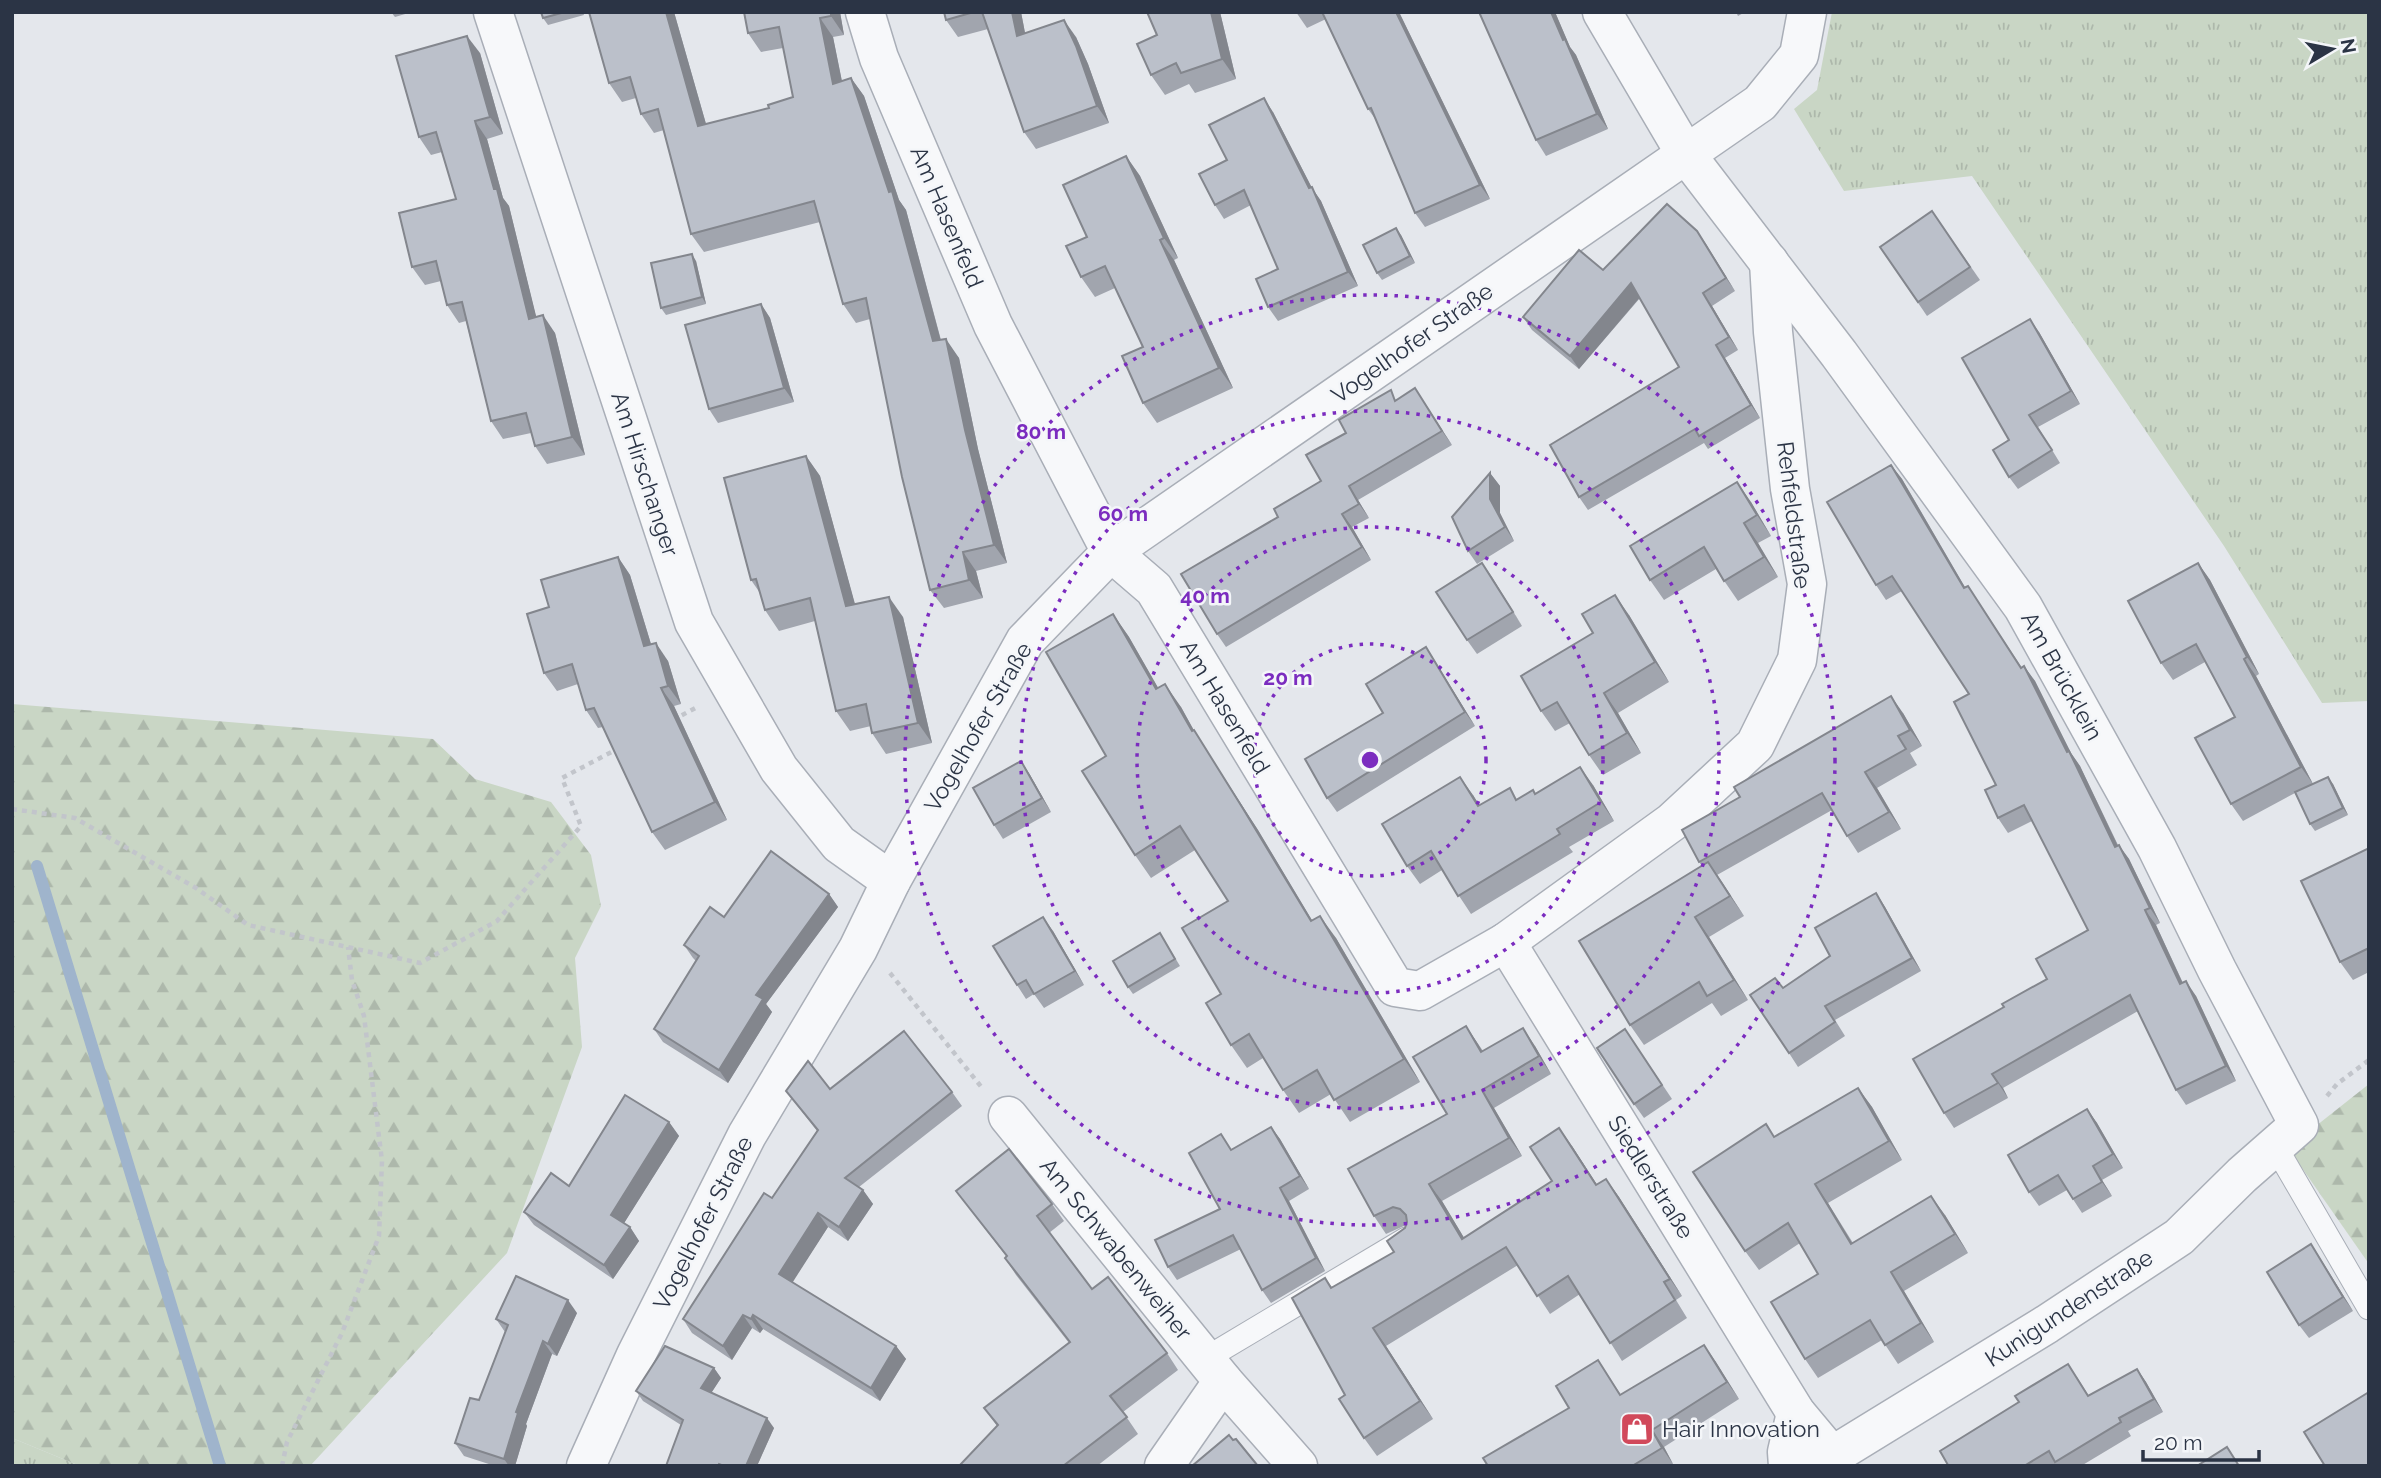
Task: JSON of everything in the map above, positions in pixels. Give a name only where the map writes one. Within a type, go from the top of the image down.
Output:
[{"type":"street","name":"Am Hirschanger","points":[[494,12],[694,622],[779,769],[839,844],[891,881]]},
{"type":"street","name":"Am Hasenfeld","points":[[865,12],[879,58],[993,325],[1111,552],[1154,589],[1395,987],[1420,991],[1506,942]]},
{"type":"street","points":[[1602,12],[1685,153],[1769,262]]},
{"type":"street","points":[[1685,153],[1760,103],[1799,55],[1807,12]]},
{"type":"street","name":"Vogelhofer Straße","points":[[586,1466],[636,1354],[747,1135],[859,949],[891,881],[1025,641],[1111,552],[1685,153]]},
{"type":"street","name":"Rehfeldstraße","points":[[1506,942],[1672,822],[1755,745],[1797,660],[1807,584],[1788,476],[1773,332],[1769,262]]},
{"type":"street","name":"Am Brücklein","points":[[1769,262],[2024,607],[2157,848],[2217,970],[2287,1136]]},
{"type":"street","name":"Siedlerstraße","points":[[1506,942],[1826,1461]]},
{"type":"street","name":"Am Schwabenweiher","points":[[1008,1116],[1214,1370],[1298,1466]]},
{"type":"street","name":"Kunigundenstraße","points":[[1826,1461],[2047,1324],[2179,1237],[2287,1136]]},
{"type":"street","points":[[1164,1466],[1214,1370]]},
{"type":"street","points":[[1788,1466],[1787,1452],[1796,1413]]},
{"type":"lane","points":[[2287,1136],[2369,1308]]},
{"type":"lane","points":[[1214,1370],[1406,1239]]},
{"type":"path","points":[[671,721],[731,689]]},
{"type":"path","points":[[12,809],[75,818],[196,888],[248,925],[419,963],[497,921],[581,826],[562,778],[622,746]]},
{"type":"path","points":[[282,1466],[286,1442],[342,1333],[379,1236],[382,1161],[364,1016],[352,980],[348,947]]},
{"type":"path","points":[[859,949],[894,977],[975,1080],[1008,1116]]},
{"type":"path","points":[[2287,1136],[2337,1084],[2369,1060]]},
{"type":"green space","points":[[1832,12],[2369,12],[2369,701],[2322,703],[2224,546],[1972,176],[1844,191],[1794,109],[1817,90]]},
{"type":"green space","points":[[12,704],[433,739],[475,779],[551,802],[591,855],[601,906],[575,958],[582,1047],[507,1253],[310,1466],[80,1466],[12,1438]]},
{"type":"green space","points":[[2369,1084],[2369,1264],[2288,1148]]},
{"type":"green space","points":[[12,1438],[80,1466],[12,1466]]},
{"type":"building","points":[[541,12],[565,12],[543,18]]},
{"type":"building","points":[[589,12],[666,12],[698,126],[769,108],[768,105],[793,97],[779,27],[748,33],[744,12],[831,12],[831,16],[820,18],[833,84],[851,78],[889,192],[892,191],[933,341],[946,339],[965,430],[994,545],[963,552],[969,580],[930,590],[902,477],[866,298],[843,304],[814,201],[691,234],[658,109],[641,114],[630,77],[609,83]]},
{"type":"building","points":[[944,12],[974,12],[946,20]]},
{"type":"building","points":[[982,12],[1012,12],[1017,36],[1064,20],[1097,106],[1024,132]]},
{"type":"building","points":[[1147,12],[1211,12],[1222,59],[1181,73],[1176,63],[1151,75],[1137,44],[1157,35]]},
{"type":"building","points":[[1322,12],[1396,12],[1480,185],[1415,213],[1371,108],[1368,109]]},
{"type":"building","points":[[1479,12],[1551,12],[1597,114],[1536,140]]},
{"type":"building","points":[[467,36],[490,117],[475,121],[494,189],[497,189],[529,319],[543,315],[572,437],[535,446],[526,413],[491,421],[462,302],[447,305],[436,261],[412,267],[399,213],[456,199],[436,132],[419,137],[396,56]]},
{"type":"building","points":[[1264,98],[1309,188],[1312,187],[1348,272],[1268,307],[1256,279],[1278,269],[1244,190],[1215,205],[1199,174],[1227,160],[1209,125]]},
{"type":"building","points":[[1126,156],[1164,238],[1160,240],[1219,368],[1143,403],[1122,356],[1143,347],[1105,266],[1081,277],[1066,246],[1087,237],[1063,185]]},
{"type":"building","points":[[1667,204],[1697,231],[1726,278],[1703,293],[1729,337],[1716,345],[1751,405],[1699,436],[1695,429],[1579,497],[1550,445],[1679,367],[1631,283],[1570,356],[1523,317],[1579,250],[1603,270]]},
{"type":"building","points":[[1932,211],[1970,267],[1918,302],[1880,247]]},
{"type":"building","points":[[1396,228],[1410,256],[1377,273],[1363,245]]},
{"type":"building","points":[[692,254],[702,297],[661,308],[651,263]]},
{"type":"building","points":[[761,304],[784,388],[709,409],[685,325]]},
{"type":"building","points":[[2030,319],[2071,391],[2029,415],[2052,450],[2009,477],[1993,450],[2009,440],[1962,358]]},
{"type":"building","points":[[1415,388],[1442,431],[1349,486],[1359,504],[1342,514],[1362,547],[1217,634],[1181,574],[1278,517],[1274,509],[1321,481],[1306,455],[1346,433],[1339,420],[1391,390],[1395,401]]},
{"type":"building","points":[[806,456],[846,606],[889,597],[918,723],[872,733],[866,704],[836,711],[810,598],[765,610],[756,579],[751,580],[724,478]]},
{"type":"building","points":[[1891,465],[1964,588],[1968,586],[2021,668],[2024,666],[2115,847],[2119,845],[2150,908],[2145,910],[2180,984],[2186,981],[2226,1066],[2176,1090],[2130,995],[1992,1074],[1998,1083],[1944,1113],[1913,1059],[2047,979],[2036,959],[2088,930],[2024,805],[1998,818],[1985,790],[1996,785],[1954,702],[1969,694],[1892,576],[1876,585],[1827,502]]},
{"type":"building","points":[[1490,473],[1490,499],[1505,527],[1468,551],[1452,517]]},
{"type":"building","points":[[1737,482],[1757,515],[1744,523],[1764,557],[1724,581],[1704,547],[1650,580],[1630,546]]},
{"type":"building","points":[[618,557],[644,646],[656,643],[668,686],[661,688],[715,802],[652,832],[594,708],[586,710],[572,664],[544,673],[527,614],[549,607],[541,580]]},
{"type":"building","points":[[1482,563],[1513,612],[1467,640],[1436,592]]},
{"type":"building","points":[[2198,563],[2247,657],[2244,659],[2301,767],[2231,804],[2195,738],[2235,717],[2196,644],[2161,663],[2128,601]]},
{"type":"building","points":[[1615,595],[1655,662],[1604,693],[1627,733],[1589,755],[1557,702],[1541,711],[1521,676],[1593,633],[1582,614]]},
{"type":"building","points":[[1113,614],[1156,689],[1165,684],[1311,921],[1320,916],[1404,1059],[1334,1100],[1317,1070],[1283,1090],[1249,1034],[1231,1045],[1206,1003],[1221,994],[1182,928],[1228,901],[1180,826],[1135,855],[1082,771],[1106,756],[1046,652]]},
{"type":"building","points":[[1426,647],[1465,712],[1327,798],[1305,759],[1383,713],[1366,684]]},
{"type":"building","points":[[1891,696],[1910,730],[1898,736],[1906,749],[1865,772],[1889,812],[1847,836],[1822,793],[1699,862],[1682,830],[1740,797],[1734,787]]},
{"type":"building","points":[[1021,761],[1042,798],[994,825],[973,788]]},
{"type":"building","points":[[1580,767],[1601,802],[1557,829],[1560,834],[1458,896],[1431,851],[1407,866],[1382,824],[1460,777],[1478,806],[1510,788],[1516,800],[1533,790],[1535,794]]},
{"type":"building","points":[[2328,777],[2343,808],[2310,824],[2295,792]]},
{"type":"building","points":[[2369,848],[2369,948],[2340,962],[2301,881]]},
{"type":"building","points":[[771,851],[829,894],[756,995],[763,999],[719,1070],[654,1029],[699,956],[684,945],[710,907],[724,917]]},
{"type":"building","points":[[1708,862],[1730,896],[1695,917],[1734,980],[1707,996],[1699,982],[1630,1025],[1579,941]]},
{"type":"building","points":[[1876,893],[1912,958],[1825,1006],[1835,1022],[1789,1053],[1750,995],[1775,978],[1783,988],[1830,956],[1815,928]]},
{"type":"building","points":[[1043,917],[1075,971],[1034,994],[1026,980],[1017,985],[993,946]]},
{"type":"building","points":[[1160,933],[1175,959],[1128,987],[1113,961]]},
{"type":"building","points":[[1466,1026],[1481,1052],[1523,1028],[1539,1056],[1482,1090],[1509,1138],[1429,1184],[1462,1239],[1552,1181],[1530,1147],[1559,1128],[1596,1185],[1606,1179],[1670,1279],[1664,1282],[1675,1300],[1610,1343],[1568,1276],[1537,1296],[1506,1247],[1373,1328],[1420,1401],[1364,1438],[1339,1399],[1345,1395],[1292,1298],[1325,1278],[1331,1288],[1394,1252],[1387,1241],[1405,1228],[1406,1215],[1393,1207],[1374,1216],[1348,1169],[1447,1114],[1413,1057]]},
{"type":"building","points":[[1625,1029],[1662,1085],[1634,1104],[1597,1048]]},
{"type":"building","points":[[904,1031],[952,1092],[845,1178],[863,1190],[839,1227],[818,1213],[779,1274],[896,1346],[871,1388],[753,1315],[751,1319],[743,1315],[723,1346],[683,1319],[764,1193],[772,1198],[818,1130],[786,1091],[808,1061],[830,1089]]},
{"type":"building","points":[[1858,1088],[1889,1141],[1815,1184],[1851,1244],[1931,1196],[1955,1234],[1891,1272],[1921,1323],[1885,1345],[1870,1320],[1805,1359],[1771,1302],[1818,1274],[1788,1223],[1745,1251],[1693,1172],[1766,1124],[1774,1137]]},
{"type":"building","points":[[625,1095],[669,1122],[611,1215],[630,1227],[604,1265],[524,1212],[551,1173],[569,1186]]},
{"type":"building","points":[[2087,1109],[2113,1154],[2093,1166],[2102,1182],[2073,1199],[2058,1175],[2029,1192],[2008,1155]]},
{"type":"building","points":[[1271,1127],[1300,1176],[1280,1188],[1316,1258],[1262,1290],[1233,1235],[1168,1267],[1155,1240],[1220,1209],[1189,1153],[1221,1134],[1231,1150]]},
{"type":"building","points":[[1009,1149],[1052,1204],[1037,1216],[1092,1289],[1108,1277],[1167,1353],[1110,1396],[1127,1417],[1063,1466],[959,1466],[998,1425],[984,1408],[1070,1342],[956,1191]]},
{"type":"building","points":[[2311,1244],[2343,1297],[2299,1325],[2267,1272]]},
{"type":"building","points":[[516,1276],[568,1300],[548,1344],[543,1341],[516,1412],[518,1413],[504,1459],[455,1443],[470,1398],[479,1400],[508,1325],[496,1319]]},
{"type":"building","points":[[1704,1345],[1727,1382],[1652,1430],[1662,1448],[1632,1466],[1488,1466],[1483,1458],[1569,1408],[1556,1386],[1598,1360],[1620,1395]]},
{"type":"building","points":[[665,1346],[714,1368],[701,1388],[767,1418],[746,1466],[666,1466],[683,1420],[636,1391]]},
{"type":"building","points":[[2068,1364],[2088,1396],[2137,1369],[2154,1399],[2119,1418],[2121,1422],[2055,1462],[2049,1451],[2024,1466],[1947,1466],[1940,1451],[2019,1402],[2015,1396]]},
{"type":"building","points":[[2369,1392],[2369,1466],[2325,1466],[2304,1432]]},
{"type":"building","points":[[1229,1435],[1233,1440],[1236,1439],[1258,1466],[1192,1466]]},
{"type":"building","points":[[2227,1447],[2239,1466],[2197,1466]]},
{"type":"waterway","points":[[37,866],[220,1466]]},
{"type":"place","name":"Hair Innovation","points":[[1637,1429]]}]
